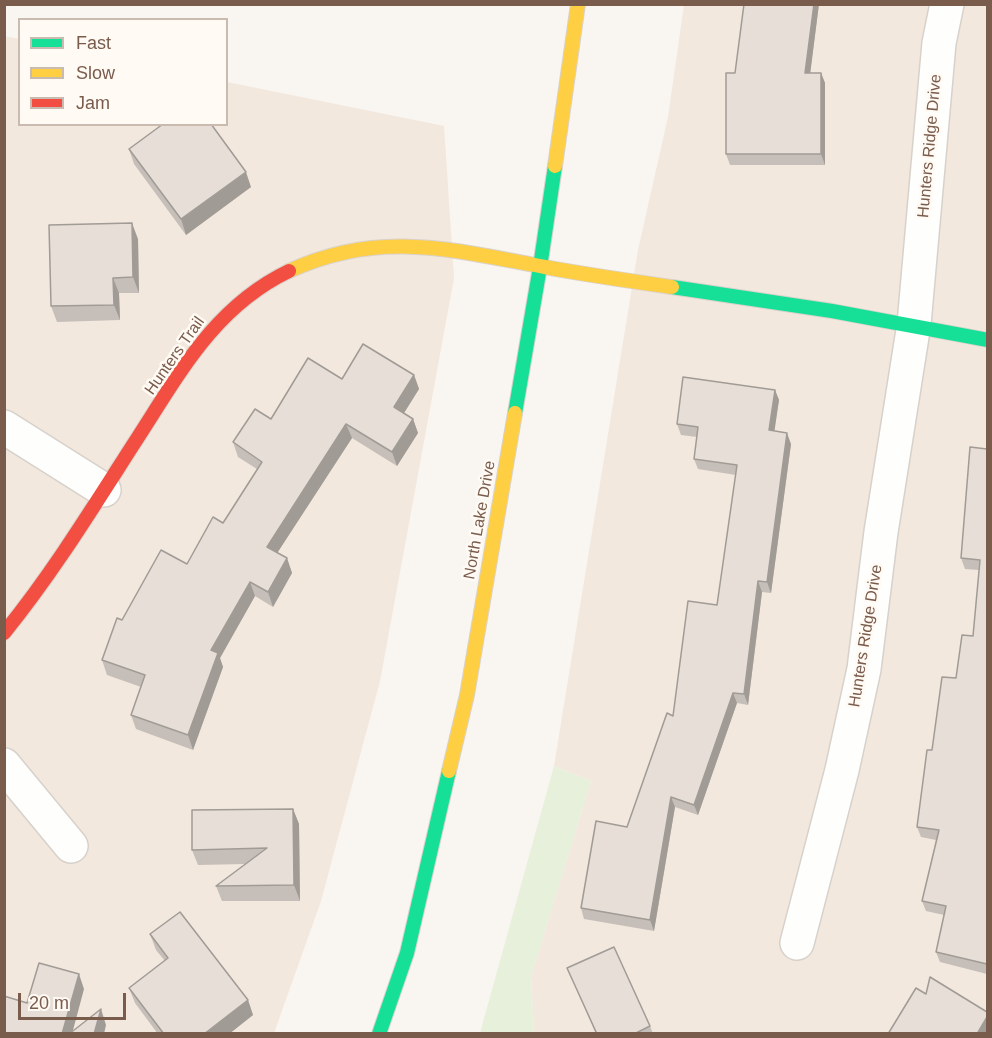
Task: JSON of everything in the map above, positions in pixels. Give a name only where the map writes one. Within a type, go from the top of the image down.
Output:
[{"type":"street","name":"North Lake Drive","points":[[379,1034],[407,953],[467,695],[540,267],[578,4]]},
{"type":"street","name":"Hunters Ridge Drive","points":[[796,943],[842,770],[864,669],[880,532],[914,324],[939,43],[947,4]]},
{"type":"street","name":"Hunters Trail","points":[[4,633],[38,591],[192,355],[214,326],[239,302],[268,282],[299,266],[332,254],[368,247],[402,245],[437,247],[540,267]]},
{"type":"street","points":[[540,267],[914,324],[987,340]]},
{"type":"street","points":[[4,427],[104,490]]},
{"type":"street","points":[[4,765],[71,846]]},
{"type":"shaded area","points":[[684,5],[987,5],[987,1033],[534,1033],[531,976],[591,781],[554,766],[638,250],[668,117]]},
{"type":"shaded area","points":[[4,36],[18,39],[18,126],[228,126],[228,82],[444,126],[454,278],[380,681],[321,901],[274,1033],[5,1033]]},
{"type":"green space","points":[[554,766],[591,781],[531,976],[534,1033],[480,1033]]},
{"type":"building","points":[[744,4],[814,4],[805,73],[821,73],[821,154],[726,154],[726,73],[735,73]]},
{"type":"building","points":[[160,126],[212,126],[246,172],[181,219],[129,149]]},
{"type":"building","points":[[132,223],[133,277],[113,278],[114,305],[51,306],[49,225]]},
{"type":"building","points":[[363,344],[414,375],[394,407],[413,419],[392,452],[346,424],[267,547],[287,558],[268,592],[250,582],[211,650],[218,653],[188,735],[131,715],[145,675],[102,660],[117,618],[122,620],[161,550],[187,564],[213,517],[223,523],[262,462],[233,442],[255,409],[271,419],[308,358],[342,379]]},
{"type":"building","points":[[683,377],[775,390],[769,430],[787,433],[767,582],[758,581],[744,694],[733,693],[694,805],[671,797],[650,920],[581,908],[596,821],[627,827],[667,713],[673,716],[688,601],[717,605],[737,465],[694,459],[698,427],[677,424]]},
{"type":"building","points":[[970,447],[987,449],[987,964],[936,952],[946,906],[922,901],[939,830],[917,827],[927,750],[932,750],[942,677],[956,678],[962,635],[973,636],[980,560],[961,558]]},
{"type":"building","points":[[293,809],[294,885],[216,886],[267,848],[192,850],[192,810]]},
{"type":"building","points":[[180,912],[248,1000],[204,1034],[164,1034],[129,988],[168,958],[150,934]]},
{"type":"building","points":[[614,947],[650,1026],[634,1034],[597,1034],[567,968]]},
{"type":"building","points":[[39,963],[79,974],[62,1034],[4,1034],[4,996],[27,1003]]},
{"type":"building","points":[[930,977],[987,1012],[987,1017],[977,1034],[888,1034],[916,988],[926,994]]},
{"type":"building","points":[[101,1009],[94,1034],[69,1034]]},
{"type":"traffic: fast","points":[[515,413],[555,166]]},
{"type":"traffic: fast","points":[[672,287],[832,311],[988,340]]},
{"type":"traffic: fast","points":[[379,1034],[407,953],[449,771]]},
{"type":"traffic: slow","points":[[555,166],[578,4]]},
{"type":"traffic: slow","points":[[289,271],[322,258],[354,250],[416,247],[447,250],[672,287]]},
{"type":"traffic: slow","points":[[449,771],[467,695],[515,413]]},
{"type":"traffic: jam","points":[[4,633],[55,564],[181,370],[199,347],[238,304],[262,286],[289,271]]}]
